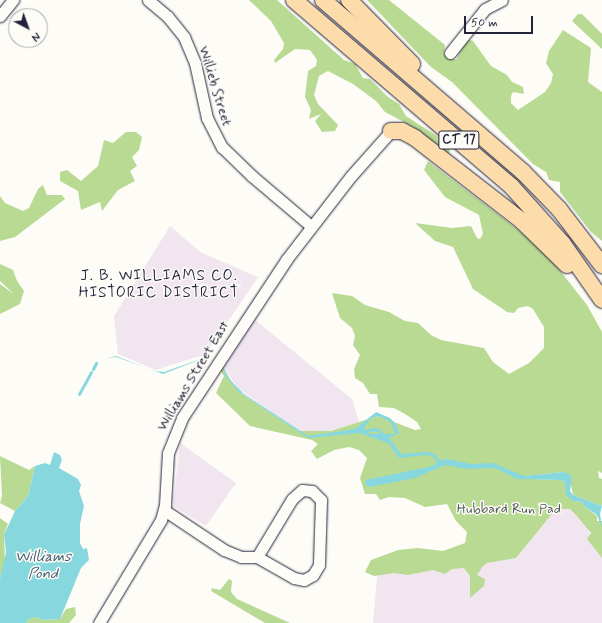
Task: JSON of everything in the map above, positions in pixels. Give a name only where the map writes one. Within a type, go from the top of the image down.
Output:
[{"type":"highway","name":"CT 17","points":[[294,0],[507,182],[551,229],[602,300]]},
{"type":"highway","name":"CT 17","points":[[323,0],[505,155],[541,190],[602,265]]},
{"type":"highway","points":[[349,0],[405,57],[428,89]]},
{"type":"highway","points":[[391,131],[402,131],[415,138],[522,221],[576,274],[593,286]]},
{"type":"street","points":[[0,16],[13,0]]},
{"type":"street","name":"Willieb Street","points":[[148,0],[168,17],[184,36],[195,63],[207,118],[222,147],[252,176],[311,226]]},
{"type":"street","points":[[450,53],[495,1]]},
{"type":"street","name":"Williams Street East","points":[[99,623],[155,531],[164,510],[168,453],[178,426],[258,299],[311,226],[382,139],[391,131]]},
{"type":"street","points":[[164,510],[224,550],[241,557],[257,557],[294,578],[304,580],[313,575],[319,565],[321,500],[312,491],[302,490],[292,499],[257,557]]},
{"type":"shaded area","points":[[170,226],[200,252],[258,277],[206,354],[156,370],[118,354],[114,316]]},
{"type":"shaded area","points":[[254,319],[352,399],[359,422],[331,431],[298,431],[238,388],[222,366]]},
{"type":"shaded area","points":[[180,443],[236,483],[206,526],[173,506]]},
{"type":"shaded area","points":[[556,509],[570,509],[585,524],[602,558],[602,623],[373,623],[378,567],[516,558]]},
{"type":"green space","points":[[249,0],[277,0],[344,60],[355,64],[363,78],[370,79],[388,97],[399,104],[406,116],[437,136],[450,149],[449,154],[415,128],[385,112],[376,101],[353,84],[328,71],[319,76],[314,95],[318,104],[338,125],[335,131],[322,132],[315,121],[321,114],[309,119],[311,110],[305,97],[308,71],[316,66],[317,60],[310,50],[295,49],[275,63],[274,60],[283,49],[284,43],[271,21]]},
{"type":"green space","points":[[367,0],[389,0],[445,45],[444,54],[456,60],[467,39],[473,41],[491,66],[507,75],[512,82],[523,87],[524,94],[513,92],[511,96],[511,103],[518,110],[545,92],[551,83],[553,74],[546,63],[549,51],[563,30],[591,48],[588,82],[602,92],[602,241],[591,232],[560,192],[560,182],[549,180],[546,172],[533,164],[452,82],[431,67]]},
{"type":"green space","points":[[578,14],[582,14],[602,34],[602,49],[572,21]]},
{"type":"green space","points":[[126,132],[136,132],[142,137],[139,150],[132,157],[137,166],[130,171],[135,181],[118,190],[102,211],[100,202],[81,210],[78,191],[60,181],[60,172],[67,170],[81,181],[98,166],[104,140],[113,143]]},
{"type":"green space","name":"Hubbard Run Pad","points":[[428,161],[543,249],[587,305],[602,332],[602,473],[598,471],[599,478],[602,479],[602,506],[573,495],[570,481],[563,472],[525,476],[532,479],[561,480],[565,483],[573,501],[582,502],[585,507],[597,516],[597,521],[602,521],[602,558],[587,539],[591,533],[576,515],[570,509],[556,509],[516,558],[487,563],[483,566],[477,575],[485,579],[484,586],[470,598],[470,576],[464,568],[452,569],[445,574],[433,570],[408,575],[394,573],[374,576],[365,572],[371,560],[398,550],[418,548],[443,551],[465,543],[467,532],[456,521],[447,504],[425,507],[405,498],[389,497],[380,500],[376,494],[365,494],[360,478],[367,458],[359,450],[349,447],[334,450],[317,459],[311,451],[318,444],[312,440],[250,426],[216,393],[224,376],[220,370],[222,367],[239,392],[298,431],[331,431],[378,416],[415,430],[421,429],[417,422],[394,408],[379,407],[377,394],[370,394],[363,383],[355,378],[354,369],[360,355],[353,345],[355,336],[352,328],[340,318],[332,293],[352,296],[365,305],[389,312],[405,321],[418,323],[431,335],[441,340],[484,348],[493,362],[509,374],[529,363],[544,348],[544,327],[533,309],[528,306],[518,308],[514,313],[507,312],[473,289],[453,247],[435,241],[415,223],[452,228],[471,226],[477,238],[480,239],[483,234],[479,215],[445,197],[424,170]]},
{"type":"green space","points":[[43,185],[47,195],[62,195],[65,199],[15,237],[0,241],[0,196],[5,203],[23,211],[29,208],[38,189]]},
{"type":"green space","points":[[0,264],[13,270],[17,281],[24,291],[20,304],[0,314],[0,284],[15,295],[0,281]]},
{"type":"green space","points":[[0,456],[29,470],[35,466],[28,496],[15,511],[0,503],[2,496]]},
{"type":"green space","points":[[0,518],[8,524],[4,535],[5,562],[0,579]]},
{"type":"green space","points":[[229,579],[232,581],[231,592],[237,599],[290,623],[265,623],[211,591],[212,588],[220,590]]},
{"type":"green space","points":[[75,607],[76,615],[69,623],[26,623],[29,619],[35,617],[43,620],[60,619],[66,609]]},
{"type":"water","points":[[212,355],[163,374],[155,371],[164,372]]},
{"type":"water","points":[[116,356],[146,368],[116,357],[107,358]]},
{"type":"water","points":[[222,365],[230,380],[244,394],[308,436],[355,429],[376,412],[390,418],[396,424],[399,433],[389,438],[401,454],[429,452],[435,454],[439,460],[448,459],[471,464],[493,463],[524,476],[563,472],[569,474],[572,477],[570,491],[573,495],[602,506],[600,514],[602,528],[597,515],[585,507],[582,502],[573,501],[566,495],[565,483],[561,480],[517,479],[495,468],[467,469],[445,465],[415,478],[369,487],[365,484],[366,480],[433,466],[437,462],[433,457],[427,455],[399,458],[388,443],[359,433],[308,438],[239,392],[226,377]],"holes":[[[378,416],[391,422],[395,434],[371,434],[363,430],[370,419]]]},
{"type":"water","name":"Williams Pond","points":[[54,452],[60,455],[62,460],[59,468],[78,479],[81,485],[79,491],[84,506],[80,524],[80,543],[83,549],[87,548],[89,560],[81,568],[60,619],[43,620],[35,617],[29,619],[26,623],[0,623],[0,579],[6,552],[4,535],[15,511],[28,496],[35,466],[45,463],[50,465]]},
{"type":"waterway","points":[[93,369],[96,363]]},
{"type":"waterway","points":[[79,394],[91,372]]},
{"type":"waterway","points":[[362,431],[377,429],[385,437]]},
{"type":"district","name":"J. B. WILLIAMS CO. HISTORIC DISTRICT","points":[[159,284]]}]
